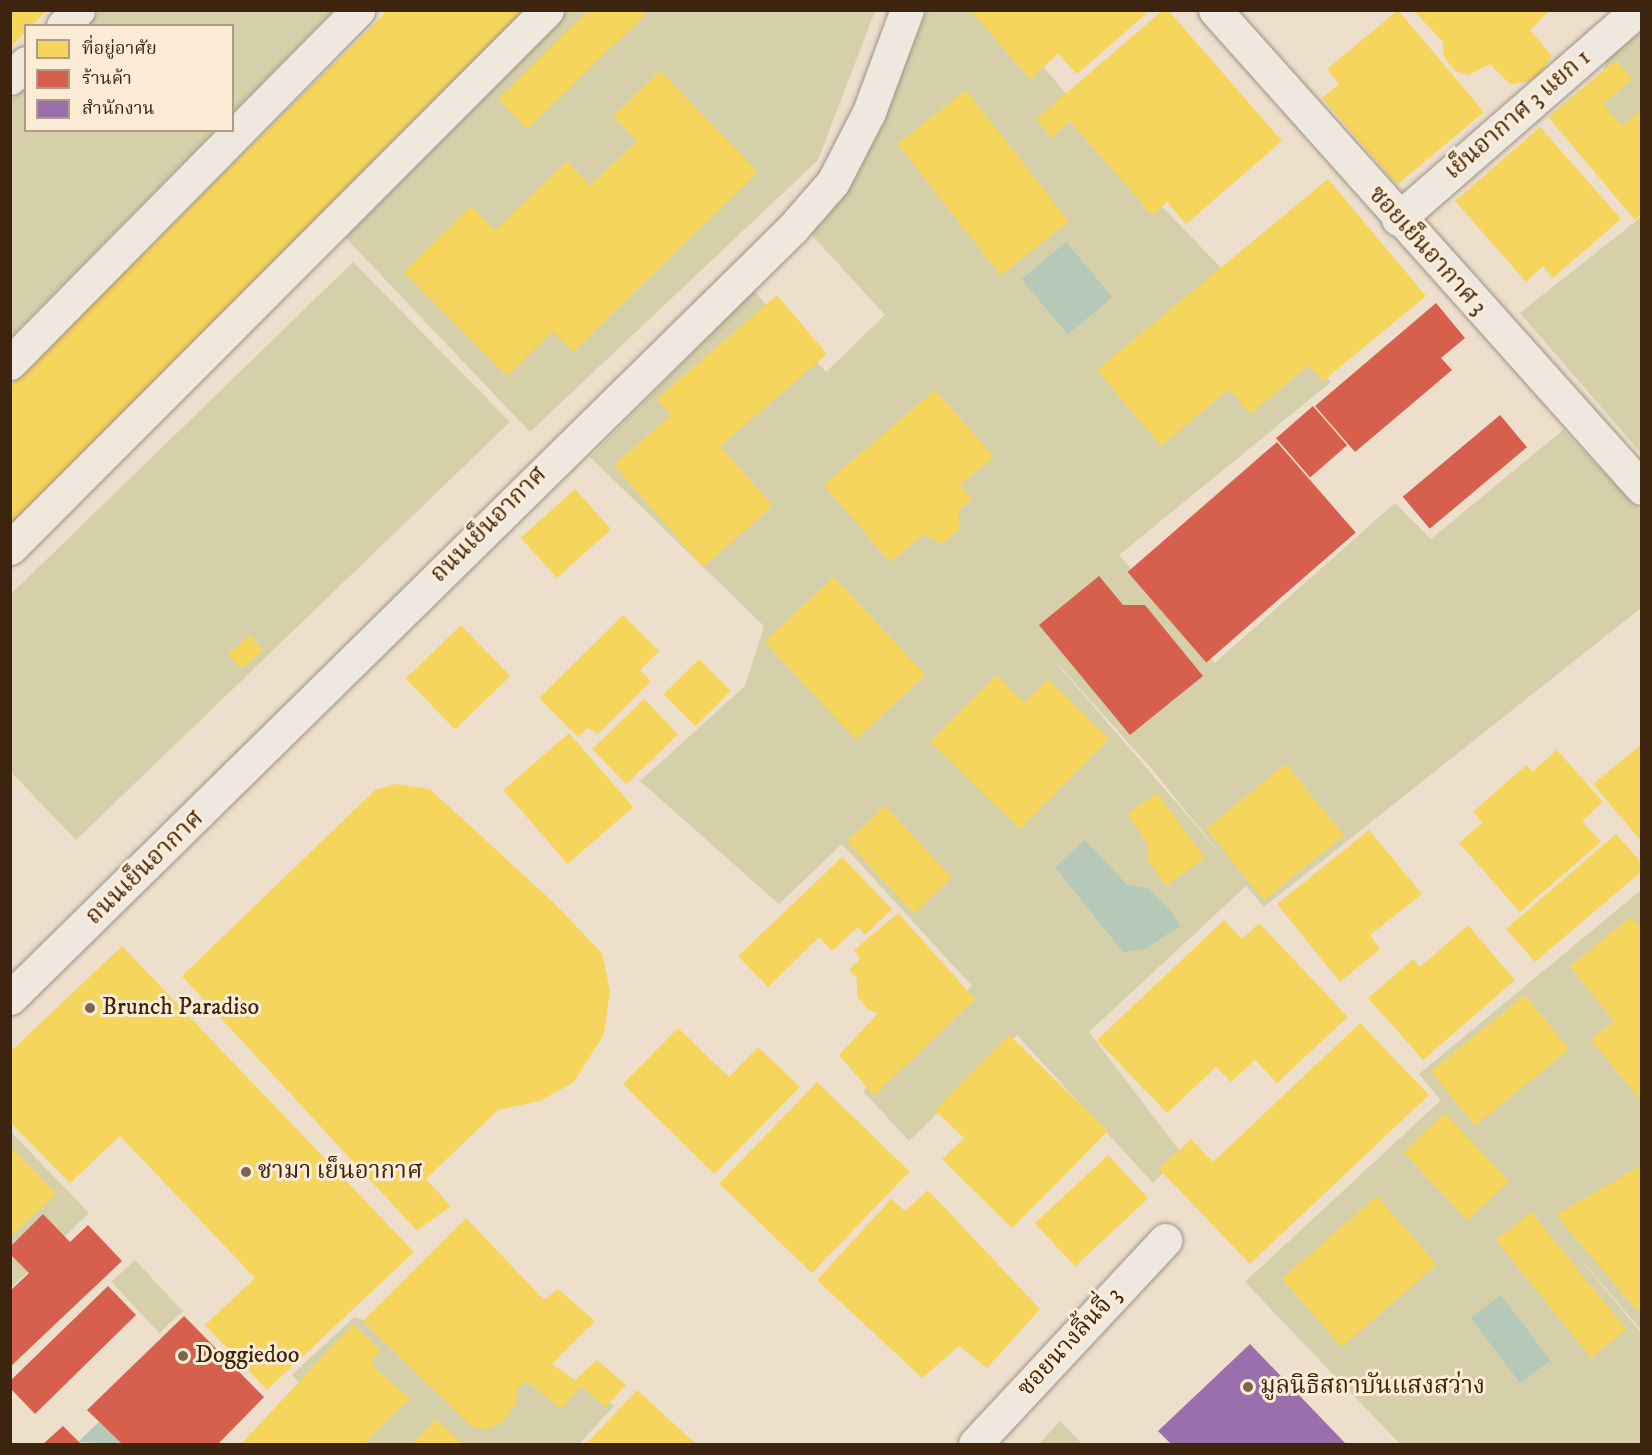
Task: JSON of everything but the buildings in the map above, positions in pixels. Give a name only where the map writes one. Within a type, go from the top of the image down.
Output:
[{"type":"street","points":[[65,24],[78,10]]},
{"type":"street","points":[[10,363],[358,10]]},
{"type":"street","points":[[10,549],[547,10]]},
{"type":"street","name":"ถนนเย็นอากาศ","points":[[10,998],[261,755],[563,451],[792,229],[833,182],[869,112],[907,10]]},
{"type":"street","name":"ซอยเย็นอากาศ 3","points":[[1215,10],[1398,219],[1641,488]]},
{"type":"street","name":"เย็นอากาศ 3 แยก 1","points":[[1398,219],[1638,10]]},
{"type":"street","points":[[10,78],[24,65]]},
{"type":"street","name":"ซอยนางลิ้นจี่ 3","points":[[975,1444],[1165,1240]]},
{"type":"shaded area","points":[[100,11],[333,11],[234,111],[234,24],[88,24]]},
{"type":"shaded area","points":[[562,11],[875,11],[818,160],[530,432],[343,235]]},
{"type":"shaded area","points":[[927,11],[997,11],[1148,192],[1331,382],[1119,555],[1215,663],[1395,503],[1431,539],[1563,430],[1641,511],[1641,608],[1264,907],[1246,886],[1089,1032],[1182,1154],[1153,1183],[1017,1035],[909,1141],[863,1091],[972,986],[842,844],[779,904],[640,781],[745,686],[764,626],[590,457],[754,291],[826,372],[885,315],[811,234],[858,175]],"holes":[[[1057,663],[1151,768],[1224,858]]]},
{"type":"shaded area","points":[[1641,33],[1641,146],[1614,130],[1600,97],[1606,57]]},
{"type":"shaded area","points":[[24,87],[24,132],[213,132],[11,336],[11,101]]},
{"type":"shaded area","points":[[1641,217],[1641,453],[1520,313]]},
{"type":"shaded area","points":[[1066,242],[1112,297],[1068,334],[1022,279]]},
{"type":"shaded area","points":[[353,262],[510,422],[76,840],[11,772],[11,594]]},
{"type":"shaded area","points":[[1085,840],[1127,885],[1148,888],[1171,911],[1180,926],[1145,949],[1123,952],[1055,867]]},
{"type":"shaded area","points":[[1641,890],[1641,1330],[1565,1240],[1641,1333],[1641,1444],[1400,1444],[1245,1282],[1441,1100],[1419,1074]]},
{"type":"shaded area","points":[[11,1132],[89,1213],[11,1288]]},
{"type":"shaded area","points":[[135,1260],[183,1311],[159,1333],[112,1282]]},
{"type":"shaded area","points":[[1501,1295],[1550,1360],[1520,1383],[1471,1318]]},
{"type":"shaded area","points":[[354,1317],[567,1384],[586,1378],[614,1406],[579,1444],[360,1444],[292,1375]]},
{"type":"shaded area","points":[[1060,1421],[1082,1444],[1039,1444]]},
{"type":"shaded area","points":[[99,1422],[122,1444],[78,1442]]},
{"type":"place","name":"Brunch Paradiso","points":[[90,1008]]},
{"type":"place","name":"ชามา เย็นอากาศ","points":[[246,1172]]},
{"type":"place","name":"Doggiedoo","points":[[183,1356]]},
{"type":"place","name":"มูลนิธิสถาบันแสงสว่าง","points":[[1248,1387]]}]
